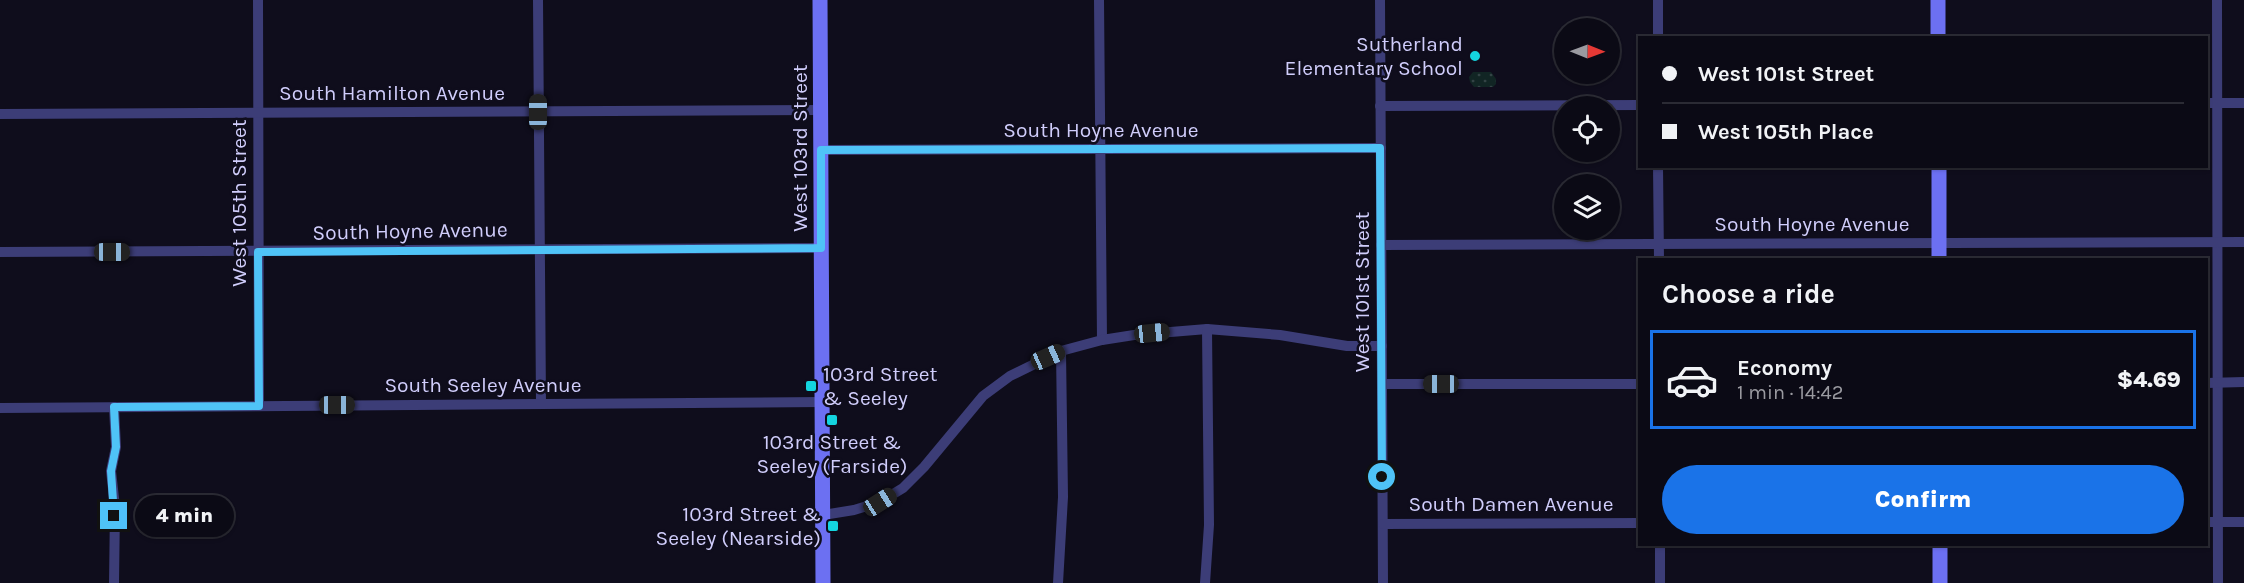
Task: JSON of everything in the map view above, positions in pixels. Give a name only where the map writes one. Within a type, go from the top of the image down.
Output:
[{"type":"main road","name":"West 103rd Street","points":[[820,0],[823,583]]},
{"type":"main road","points":[[1938,0],[1938,36]]},
{"type":"main road","points":[[1939,168],[1939,258]]},
{"type":"main road","points":[[1940,546],[1940,583]]},
{"type":"street","name":"West 105th Street","points":[[258,0],[259,406]]},
{"type":"street","points":[[538,0],[541,404]]},
{"type":"street","points":[[1100,0],[1102,340]]},
{"type":"street","name":"West 101st Street","points":[[1380,0],[1383,583]]},
{"type":"street","points":[[1658,0],[1658,36]]},
{"type":"street","points":[[2217,0],[2212,103],[2218,242],[2212,382],[2218,522],[2218,583]]},
{"type":"street","points":[[2212,103],[2244,103]]},
{"type":"street","points":[[1380,106],[1638,105]]},
{"type":"street","name":"South Hamilton Avenue","points":[[0,114],[820,110]]},
{"type":"street","name":"South Hoyne Avenue","points":[[821,150],[1380,148]]},
{"type":"street","points":[[1658,168],[1659,258]]},
{"type":"street","name":"South Hoyne Avenue","points":[[1381,245],[2244,242]]},
{"type":"street","name":"South Hoyne Avenue","points":[[0,252],[821,248]]},
{"type":"street","points":[[1204,583],[1209,525],[1207,330]]},
{"type":"street","points":[[823,514],[854,510],[880,502],[903,488],[924,467],[983,396],[1010,376],[1061,351],[1102,340],[1158,332],[1207,330],[1280,335],[1347,346],[1382,346]]},
{"type":"street","points":[[1058,583],[1063,497],[1061,351]]},
{"type":"street","points":[[2212,382],[2244,382]]},
{"type":"street","points":[[1382,384],[1638,384]]},
{"type":"street","name":"South Seeley Avenue","points":[[0,408],[822,402]]},
{"type":"street","points":[[114,407],[116,447],[111,471],[115,507],[114,583]]},
{"type":"street","points":[[2208,522],[2244,522]]},
{"type":"street","name":"South Damen Avenue","points":[[1383,524],[1638,523]]},
{"type":"street","points":[[1660,546],[1660,583]]},
{"type":"green space","points":[[1473,72],[1491,72],[1496,79],[1496,84],[1493,87],[1474,87],[1469,77]]},
{"type":"place","name":"Sutherland Elementary School","points":[[1475,56]]},
{"type":"place","name":"103rd Street & Seeley","points":[[811,386]]},
{"type":"place","name":"103rd Street & Seeley (Farside)","points":[[832,420]]},
{"type":"place","name":"103rd Street & Seeley (Nearside)","points":[[833,526]]},
{"type":"route","points":[[114,516],[111,471],[117,437],[114,407],[259,406],[258,252],[821,248],[821,150],[1380,148],[1382,477]]}]
